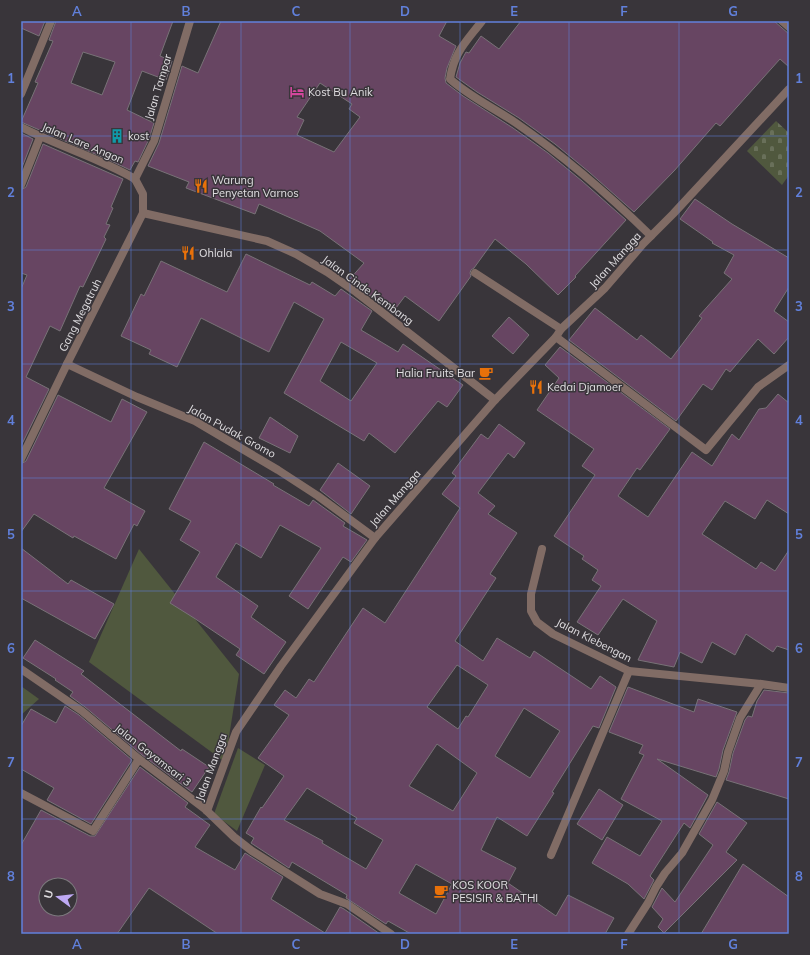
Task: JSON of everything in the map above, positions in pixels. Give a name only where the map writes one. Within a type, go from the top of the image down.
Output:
[{"type":"street","points":[[21,94],[51,21]]},
{"type":"street","name":"Jalan Tampar","points":[[135,179],[154,141],[190,21]]},
{"type":"street","name":"Jalan Mangga","points":[[482,21],[458,51],[452,65],[450,79],[461,89],[516,122],[588,178],[651,236]]},
{"type":"street","points":[[782,21],[789,27]]},
{"type":"street","name":"Jalan Mangga","points":[[207,811],[236,732],[281,666],[375,538],[495,400],[556,337],[561,329],[606,288],[651,236],[789,89]]},
{"type":"street","name":"Jalan Lare Angon","points":[[21,127],[40,137],[135,179]]},
{"type":"street","points":[[21,185],[40,137]]},
{"type":"street","name":"Gang Megatruh","points":[[21,459],[143,213],[143,194],[135,179]]},
{"type":"street","name":"Jalan Cinde Kembang","points":[[143,213],[267,241],[296,254],[327,272],[356,292],[495,400]]},
{"type":"street","points":[[475,273],[561,329]]},
{"type":"street","points":[[556,337],[706,450],[758,387],[789,365]]},
{"type":"street","name":"Jalan Pudak Gromo","points":[[67,364],[138,397],[195,421],[278,470],[318,496],[375,538]]},
{"type":"street","name":"Jalan Klebengan","points":[[542,550],[532,594],[531,611],[537,622],[553,634],[629,671],[789,688]]},
{"type":"street","name":"Jalan Gayamsari 3","points":[[21,669],[82,711],[139,759],[207,811],[234,837],[252,851],[320,894],[347,904],[391,934]]},
{"type":"street","points":[[551,855],[629,671]]},
{"type":"street","points":[[631,933],[665,873],[682,853],[712,800],[724,771],[728,752],[740,718],[761,684]]},
{"type":"street","points":[[21,793],[93,831],[139,759]]},
{"type":"green space","points":[[776,121],[789,133],[789,175],[782,185],[747,151]]},
{"type":"green space","points":[[139,549],[239,674],[225,762],[89,662]]},
{"type":"green space","points":[[21,686],[39,699],[21,715]]},
{"type":"green space","points":[[238,748],[265,765],[237,831],[214,814]]},
{"type":"building","points":[[21,21],[45,21],[39,36],[21,28]]},
{"type":"building","points":[[56,21],[173,21],[160,56],[172,61],[166,80],[142,71],[127,110],[154,123],[149,139],[138,162],[135,161],[130,170],[21,122],[38,83],[35,82],[53,41],[49,40]],"holes":[[[83,52],[115,62],[102,95],[71,83]]]},
{"type":"building","points":[[221,21],[447,21],[439,36],[456,46],[447,68],[445,78],[446,83],[548,153],[626,220],[575,276],[576,277],[558,295],[526,264],[495,239],[471,270],[471,276],[439,321],[405,296],[396,308],[380,296],[377,301],[349,280],[364,263],[320,231],[259,204],[255,214],[186,188],[189,182],[148,166],[159,143],[182,66],[198,73]],"holes":[[[320,83],[352,104],[349,109],[360,117],[334,152],[297,135],[304,120],[297,117]]]},
{"type":"building","points":[[521,21],[774,21],[789,34],[789,67],[780,59],[720,126],[716,123],[674,171],[634,212],[555,144],[519,118],[456,77],[460,63],[466,52],[469,53],[481,36],[499,49]]},
{"type":"building","points":[[21,133],[33,139],[21,170]]},
{"type":"building","points":[[43,144],[123,179],[111,207],[113,208],[106,224],[110,225],[104,237],[106,239],[83,287],[80,286],[60,331],[50,326],[26,377],[49,389],[21,446],[21,289],[27,275],[21,273],[21,190],[26,187]]},
{"type":"building","points":[[695,199],[732,224],[789,258],[789,287],[774,311],[789,322],[789,337],[774,354],[758,339],[730,372],[726,369],[712,390],[703,384],[676,421],[569,340],[595,308],[637,340],[641,335],[671,359],[702,318],[699,316],[732,279],[724,273],[734,255],[712,243],[713,242],[680,219]]},
{"type":"building","points":[[246,254],[310,285],[312,282],[335,296],[341,289],[372,311],[361,330],[398,352],[403,344],[463,385],[447,407],[438,401],[395,453],[369,433],[364,441],[284,393],[324,319],[294,302],[269,352],[201,318],[177,367],[149,354],[151,350],[121,336],[141,294],[144,296],[161,261],[227,292]],"holes":[[[341,342],[377,363],[351,401],[320,381]]]},
{"type":"building","points":[[509,317],[529,335],[513,354],[492,336]]},
{"type":"building","points":[[560,347],[670,429],[640,470],[637,468],[618,496],[648,517],[692,452],[712,466],[732,434],[739,440],[759,409],[766,408],[778,394],[789,403],[789,514],[767,500],[755,519],[725,501],[702,534],[756,569],[761,562],[775,571],[789,550],[789,650],[777,646],[773,652],[746,634],[735,655],[712,642],[702,663],[680,652],[674,667],[638,660],[657,621],[623,599],[598,635],[577,622],[601,586],[592,580],[598,570],[582,559],[584,556],[554,536],[595,475],[582,466],[594,449],[537,410],[559,378],[545,365]]},
{"type":"building","points":[[58,395],[111,422],[122,399],[147,412],[104,488],[145,511],[137,526],[134,524],[116,559],[74,536],[73,538],[34,514],[21,532],[21,464],[26,461]]},
{"type":"building","points":[[270,417],[298,436],[290,453],[259,438]]},
{"type":"building","points":[[499,424],[525,443],[514,458],[508,453],[478,493],[495,506],[488,514],[517,533],[490,574],[496,578],[455,641],[483,661],[497,638],[530,658],[534,651],[591,689],[600,676],[616,687],[599,728],[593,726],[552,792],[554,793],[527,836],[497,817],[481,850],[516,868],[508,883],[556,916],[568,895],[614,918],[605,934],[411,934],[388,921],[386,924],[346,898],[347,895],[292,862],[289,868],[251,843],[254,838],[246,833],[261,807],[262,808],[284,776],[258,758],[289,715],[274,705],[285,690],[296,698],[309,679],[314,682],[363,608],[385,623],[460,508],[442,494],[456,476],[452,473],[481,434],[488,439]],"holes":[[[457,665],[488,685],[468,717],[466,716],[458,729],[427,707]],[[524,708],[560,731],[530,778],[495,756]],[[437,744],[477,773],[453,811],[409,786]],[[307,788],[357,818],[354,823],[383,840],[366,869],[322,843],[323,841],[284,820]],[[416,864],[452,884],[436,914],[399,893]]]},
{"type":"building","points":[[204,442],[309,506],[313,500],[345,523],[343,526],[367,540],[351,562],[343,557],[308,609],[289,596],[321,548],[280,525],[261,558],[236,543],[216,577],[258,606],[251,617],[286,642],[264,674],[236,655],[240,649],[170,603],[200,552],[180,540],[191,521],[169,509]]},
{"type":"building","points":[[338,463],[370,486],[351,514],[320,490]]},
{"type":"building","points":[[21,548],[68,584],[71,580],[114,604],[95,639],[21,598]]},
{"type":"building","points":[[35,640],[84,671],[81,674],[181,751],[182,749],[209,767],[192,792],[142,755],[70,696],[73,692],[23,658]]},
{"type":"building","points":[[628,687],[694,712],[698,699],[737,712],[723,750],[716,777],[657,759],[708,795],[690,828],[684,823],[650,876],[654,880],[644,899],[628,884],[592,863],[607,837],[640,856],[662,821],[621,799],[644,755],[639,753],[643,745],[609,732]]},
{"type":"building","points":[[764,690],[789,693],[789,799],[726,780],[733,753],[745,720],[748,716],[752,717],[757,701]]},
{"type":"building","points":[[65,706],[79,715],[132,760],[91,824],[47,800],[54,788],[21,769],[21,726],[31,709],[56,723]]},
{"type":"building","points":[[140,767],[188,803],[185,807],[210,825],[195,847],[235,870],[245,853],[283,877],[271,899],[325,933],[340,907],[380,934],[218,934],[149,888],[117,934],[21,934],[21,845],[41,810],[90,836],[95,836]]},
{"type":"building","points":[[599,789],[623,805],[602,840],[577,824]]},
{"type":"building","points":[[717,802],[747,823],[726,852],[737,860],[664,933],[658,927],[663,919],[652,907],[662,888],[675,902],[713,845],[699,834]]},
{"type":"building","points":[[743,864],[789,897],[789,934],[701,934]]},
{"type":"place","name":"Kost Bu Anik","points":[[297,92]]},
{"type":"place","name":"kost","points":[[117,136]]},
{"type":"place","name":"Warung Penyetan Varnos","points":[[201,186]]},
{"type":"place","name":"Ohlala","points":[[188,253]]},
{"type":"place","name":"Halia Fruits Bar","points":[[486,373]]},
{"type":"place","name":"Kedai Djamoer","points":[[536,387]]},
{"type":"place","name":"KOS KOOR PESISIR & BATHI","points":[[441,891]]}]
